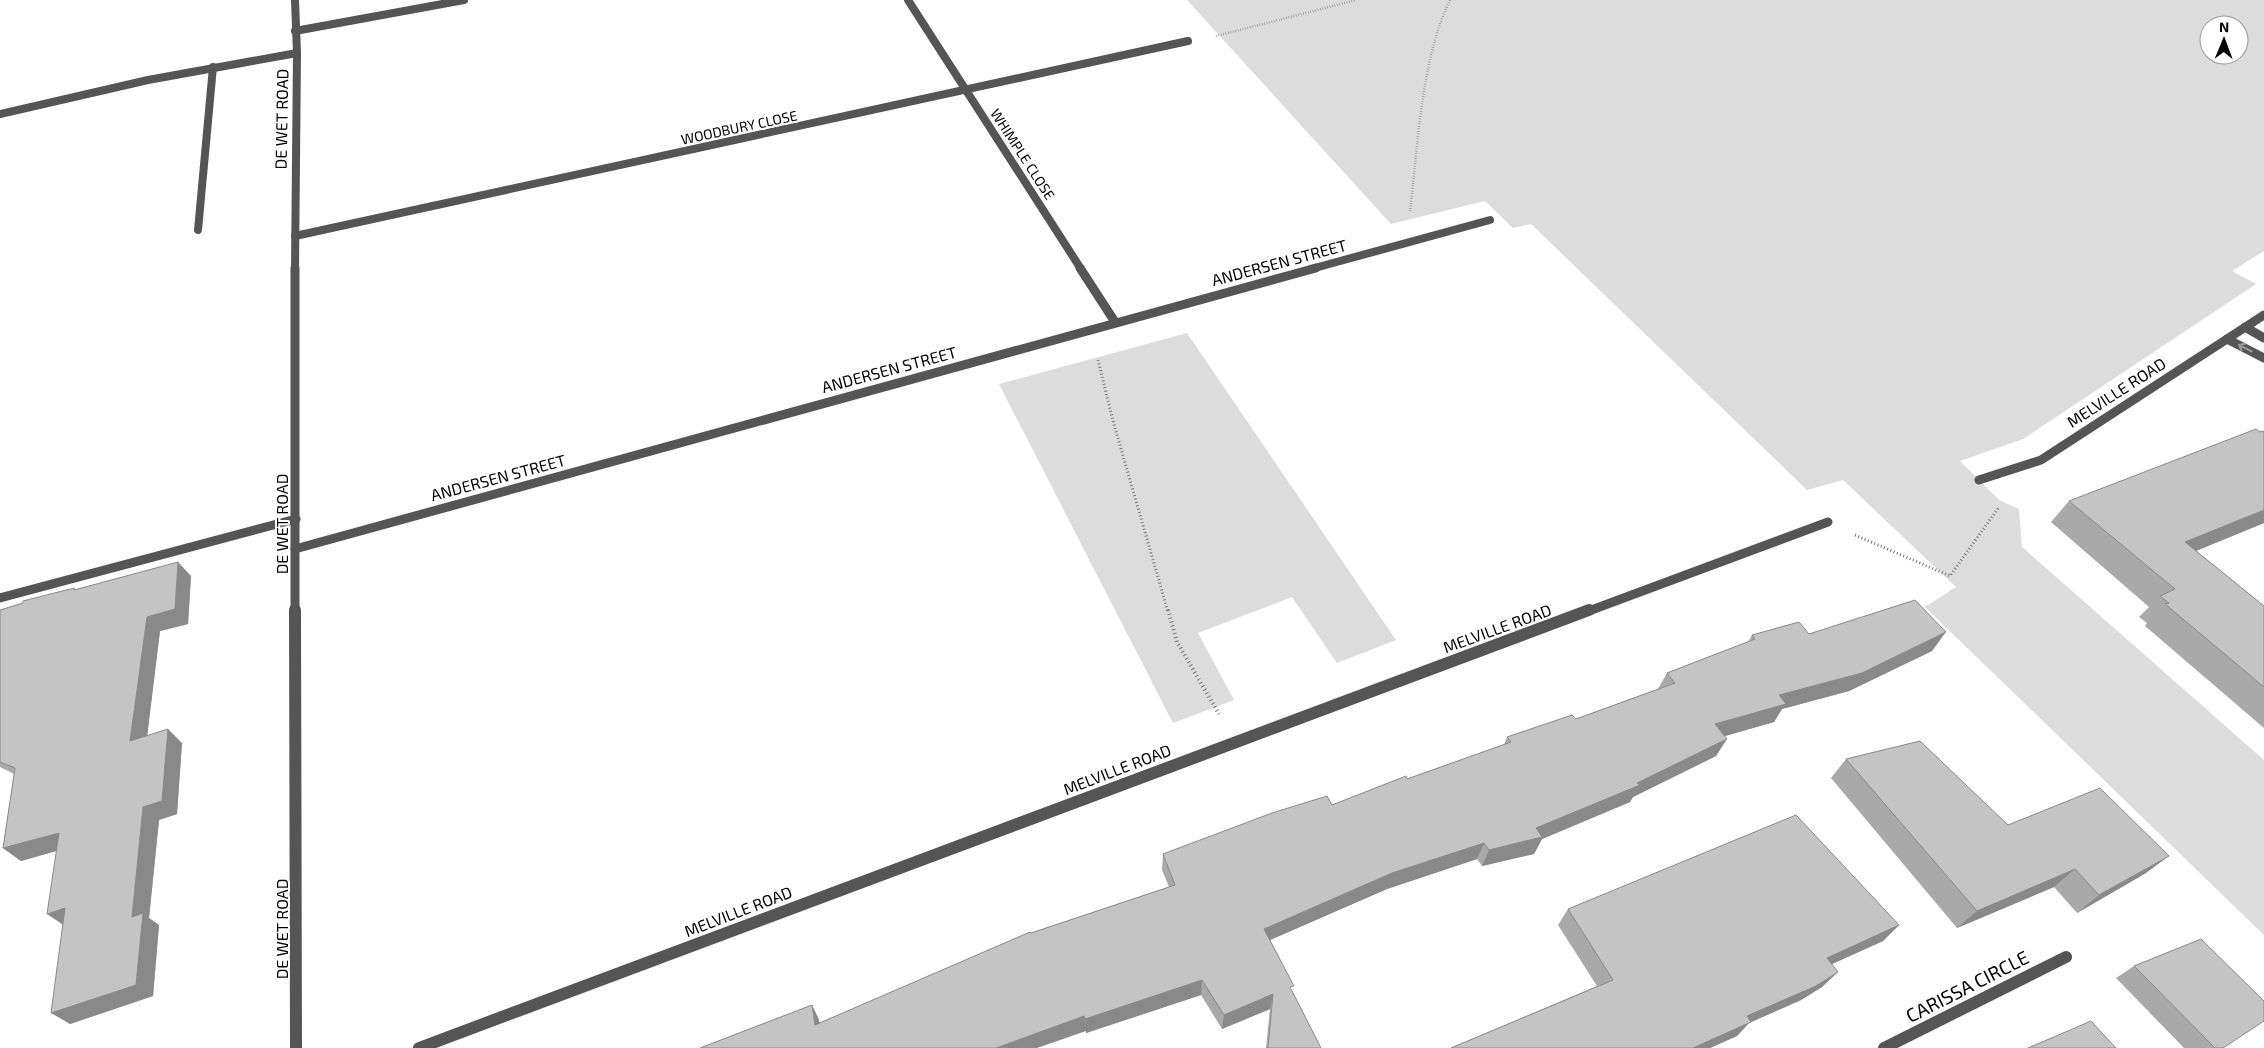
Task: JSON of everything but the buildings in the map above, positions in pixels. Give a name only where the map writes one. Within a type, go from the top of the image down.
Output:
[{"type":"street","name":"DE WET ROAD","points":[[295,0],[297,53],[295,236],[296,1048]]},
{"type":"street","points":[[295,31],[464,0]]},
{"type":"street","name":"WHIMPLE CLOSE","points":[[908,0],[1115,322]]},
{"type":"street","name":"WOODBURY CLOSE","points":[[295,236],[1188,41]]},
{"type":"street","points":[[0,114],[81,94],[213,66],[297,53]]},
{"type":"street","points":[[198,230],[213,66]]},
{"type":"street","name":"ANDERSEN STREET","points":[[296,549],[1490,220]]},
{"type":"street","name":"MELVILLE ROAD","points":[[1979,480],[2041,460],[2264,315]]},
{"type":"street","points":[[2244,327],[2264,338]]},
{"type":"street","points":[[2227,339],[2264,358]]},
{"type":"street","points":[[0,598],[296,520]]},
{"type":"street","name":"MELVILLE ROAD","points":[[419,1048],[1236,741],[1828,522]]},
{"type":"street","name":"CARISSA CIRCLE","points":[[1884,1048],[2066,956]]},
{"type":"path","points":[[1188,41],[1220,35],[1356,0]]},
{"type":"path","points":[[1416,240],[1409,220],[1425,81],[1444,12],[1450,0]]},
{"type":"path","points":[[1082,331],[1098,359],[1113,421],[1177,642],[1236,741]]},
{"type":"path","points":[[1828,522],[1950,576],[1999,507],[1979,480]]},
{"type":"shaded area","points":[[1187,0],[2264,0],[2264,251],[2232,271],[2256,284],[2023,439],[1960,461],[1999,500],[2019,509],[2022,547],[2264,760],[2264,935],[1925,607],[1956,587],[1843,480],[1807,490],[1531,224],[1513,228],[1485,201],[1391,224]]},
{"type":"shaded area","points":[[1187,333],[1396,640],[1337,663],[1292,597],[1198,633],[1234,700],[1173,723],[999,384]]}]
